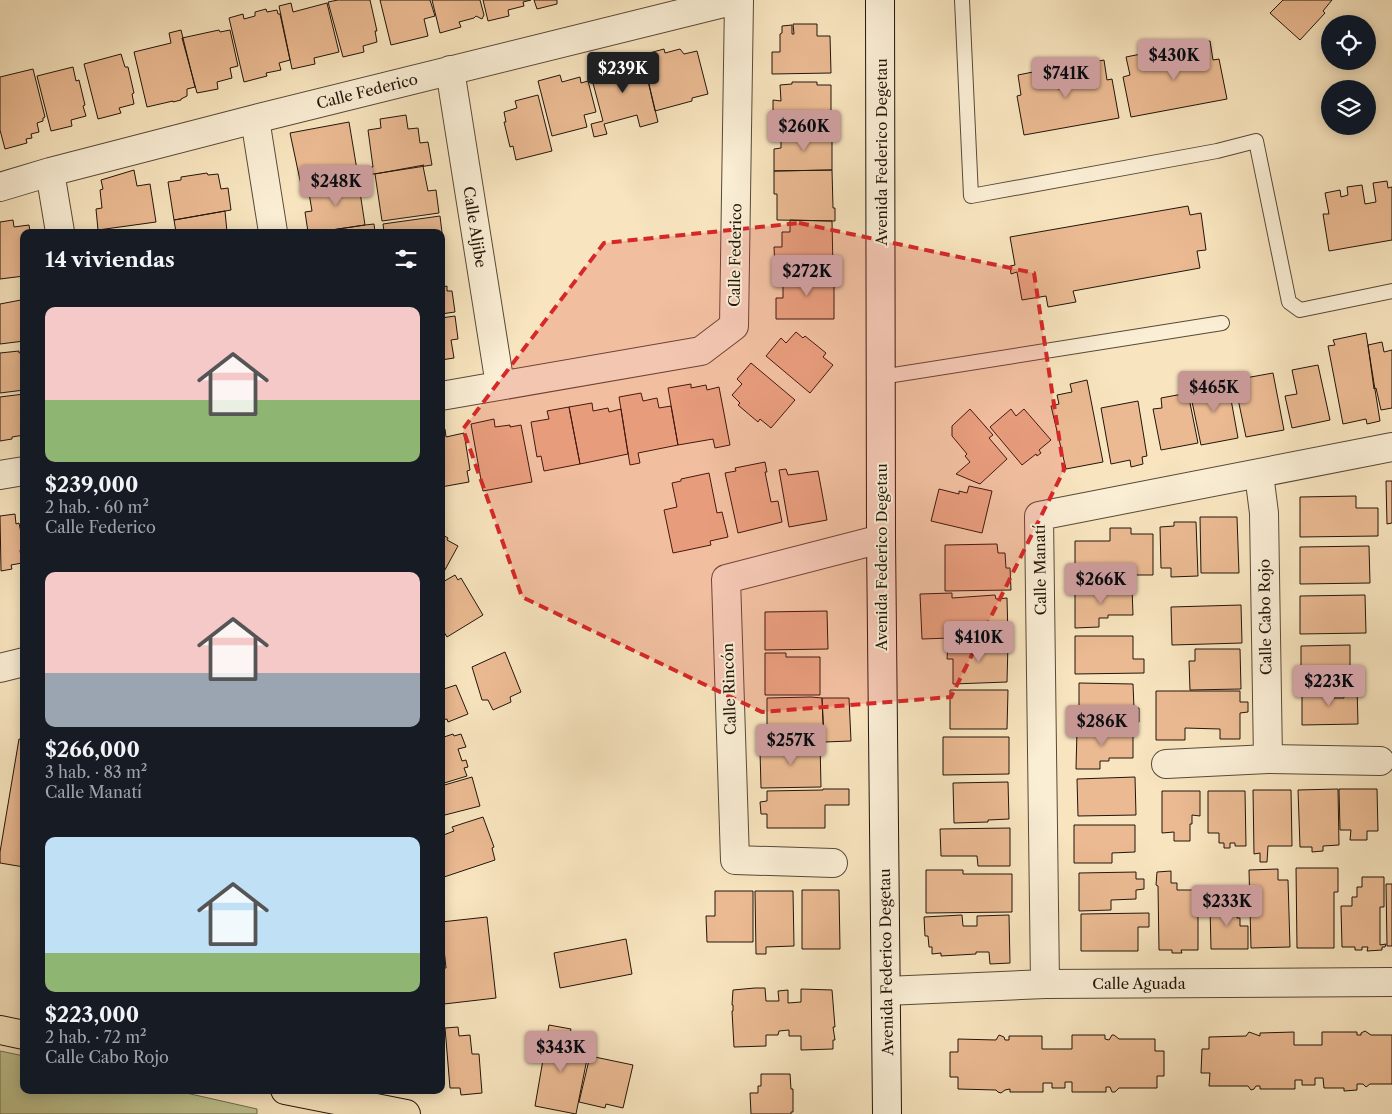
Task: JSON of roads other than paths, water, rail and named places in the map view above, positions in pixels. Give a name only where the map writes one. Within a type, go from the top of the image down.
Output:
[{"type":"main road","points":[[0,1030],[20,1034]]},
{"type":"main road","points":[[308,1094],[375,1111],[406,1114]]},
{"type":"street","name":"Calle Federico","points":[[0,187],[50,172],[255,119],[737,0],[734,326],[701,351],[445,395]]},
{"type":"street","name":"Avenida Federico Degetau","points":[[880,0],[881,539],[887,1114]]},
{"type":"street","name":"Calle Aljibe","points":[[450,70],[500,385]]},
{"type":"street","points":[[255,119],[273,229]]},
{"type":"street","points":[[50,172],[60,229]]},
{"type":"street","name":"Calle Manatí","points":[[1045,984],[1040,516],[1392,447]]},
{"type":"street","points":[[0,475],[20,472]]},
{"type":"street","name":"Calle Cabo Rojo","points":[[1259,474],[1264,513],[1268,759]]},
{"type":"street","name":"Calle Rincón","points":[[833,863],[735,860],[726,579],[881,539]]},
{"type":"street","points":[[0,668],[20,663]]},
{"type":"street","points":[[1166,764],[1268,759],[1380,761]]},
{"type":"street","name":"Calle Aguada","points":[[886,991],[1045,984],[1392,982]]},
{"type":"lane","points":[[962,0],[971,196],[1216,151],[1256,141],[1289,302],[1300,310],[1392,291]]},
{"type":"lane","points":[[881,377],[1222,323]]}]
